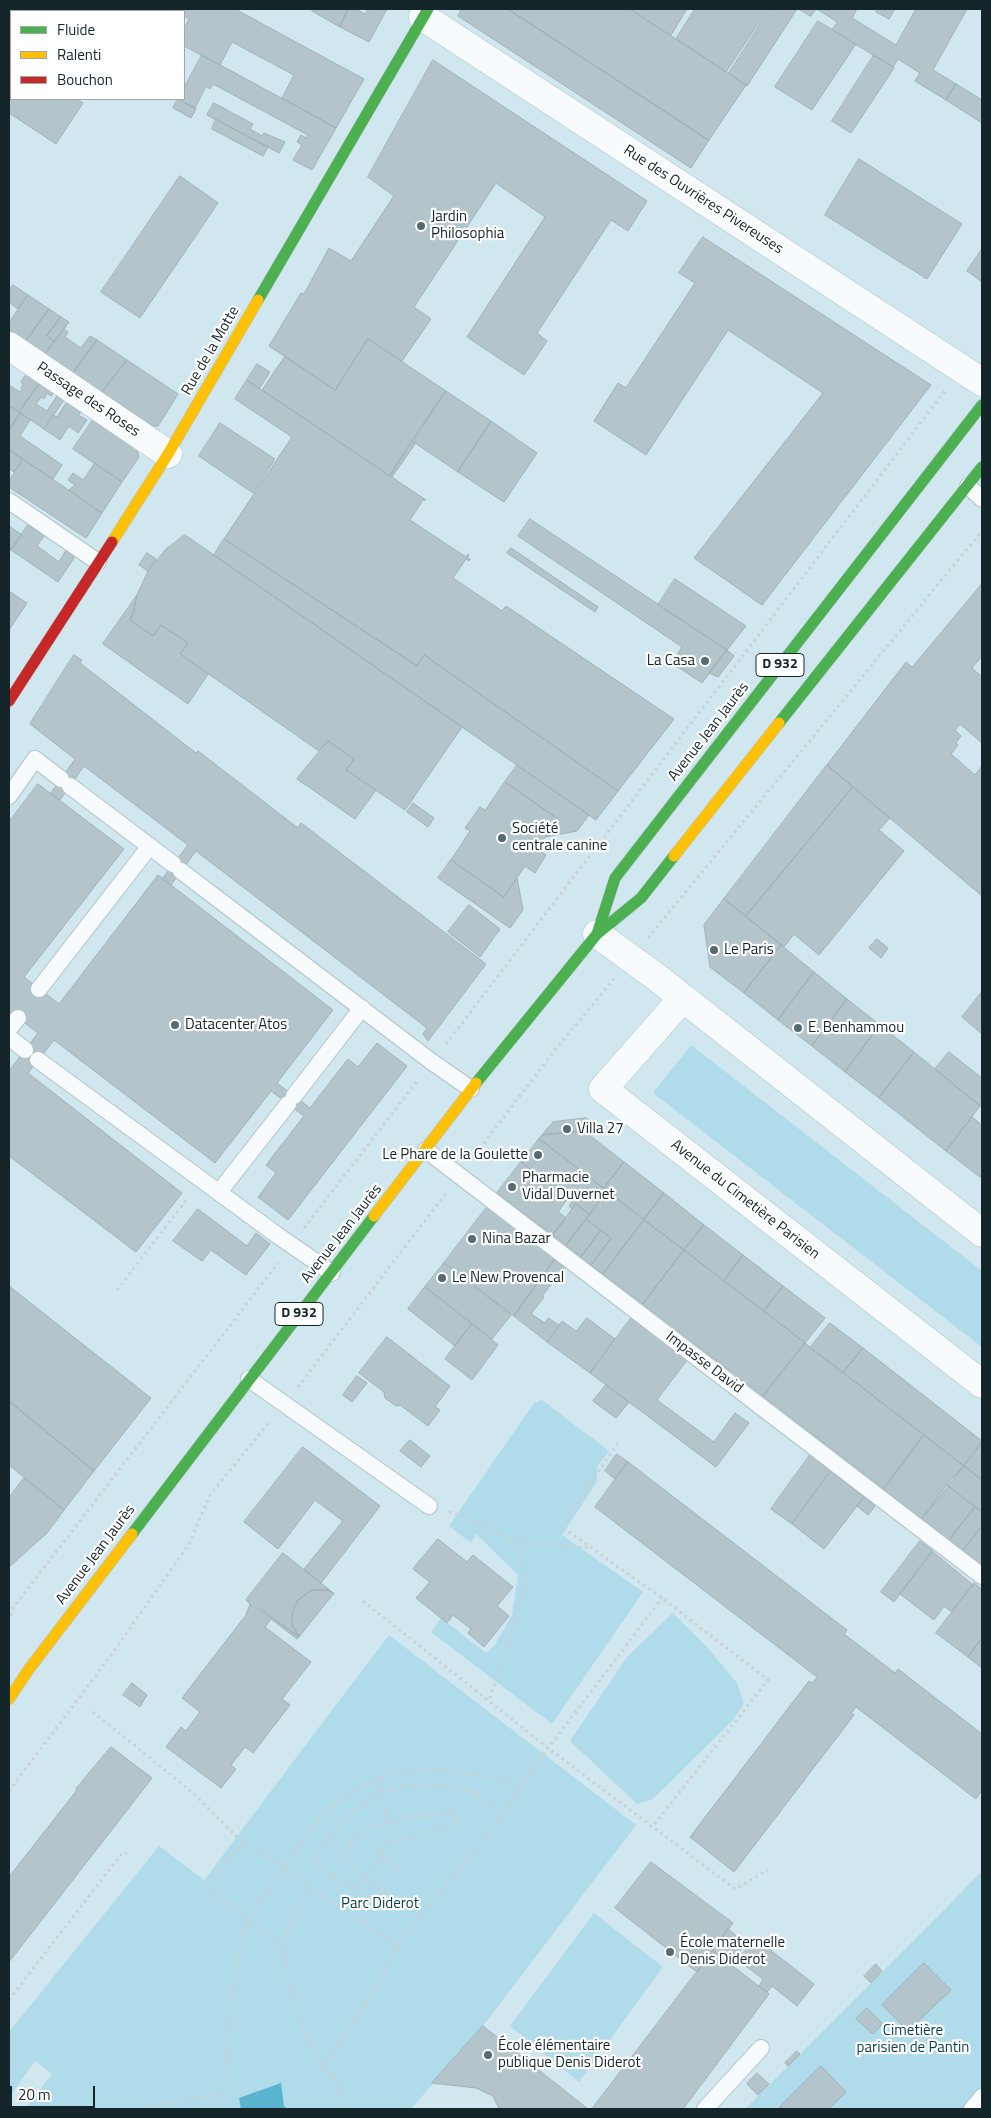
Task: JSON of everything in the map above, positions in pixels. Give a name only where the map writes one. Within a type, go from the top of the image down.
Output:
[{"type":"main road","name":"Rue de la Motte","points":[[12,691],[168,454],[426,13]]},
{"type":"main road","name":"Avenue Jean Jaurès","points":[[596,934],[615,878],[941,465],[982,405]]},
{"type":"main road","name":"Avenue Jean Jaurès","points":[[9,1699],[29,1669],[426,1150],[470,1089],[596,934],[641,898],[964,483],[982,467]]},
{"type":"street","name":"Rue des Ouvrières Pivereuses","points":[[426,13],[982,382]]},
{"type":"street","name":"Passage des Roses","points":[[9,346],[168,454]]},
{"type":"street","points":[[596,934],[655,976],[982,1233]]},
{"type":"street","name":"Avenue du Cimetière Parisien","points":[[682,999],[603,1089],[982,1384]]},
{"type":"lane","points":[[964,483],[982,499]]},
{"type":"lane","points":[[9,501],[98,562]]},
{"type":"lane","points":[[9,796],[35,759],[470,1089]]},
{"type":"lane","points":[[39,989],[150,846]]},
{"type":"lane","points":[[219,1192],[362,1008]]},
{"type":"lane","points":[[9,1037],[25,1050]]},
{"type":"lane","points":[[38,1060],[332,1273]]},
{"type":"lane","name":"Impasse David","points":[[426,1150],[982,1576]]},
{"type":"lane","points":[[249,1379],[429,1506]]},
{"type":"lane","points":[[705,2109],[761,2048]]},
{"type":"lane","points":[[972,2109],[982,2097]]},
{"type":"path","points":[[9,1622],[13,1608],[510,963],[933,407]]},
{"type":"path","points":[[117,1290],[202,1180]]},
{"type":"path","points":[[9,1791],[114,1651],[189,1544],[210,1495],[284,1405]]},
{"type":"path","points":[[618,1443],[562,1526],[662,1598],[768,1680],[653,1826]]},
{"type":"path","points":[[429,1506],[465,1517],[514,1542],[593,1548]]},
{"type":"path","points":[[489,1700],[528,1582],[514,1542]]},
{"type":"path","points":[[323,2068],[379,1983],[398,1946],[500,1819],[548,1748],[662,1598]]},
{"type":"path","points":[[363,1601],[548,1748],[735,1889],[768,1870]]},
{"type":"path","points":[[92,1712],[193,1793],[243,1842],[283,1866],[311,1888],[398,1946]]},
{"type":"path","points":[[224,2109],[228,2030],[245,1928],[292,1852],[322,1815],[347,1793],[378,1777],[411,1770],[439,1770],[489,1777],[512,1782],[522,1787]]},
{"type":"path","points":[[378,1777],[392,1842]]},
{"type":"path","points":[[354,1889],[364,1878],[382,1857],[381,1848],[392,1842],[454,1824],[458,1819],[452,1813],[414,1816],[372,1828],[356,1837],[344,1854],[348,1864],[364,1878],[396,1902],[394,1909],[386,1910],[354,1889],[318,1865],[316,1855],[331,1835],[362,1803],[381,1792],[421,1786],[466,1789],[483,1796],[500,1819]]},
{"type":"path","points":[[243,1842],[205,1887],[283,1947]]},
{"type":"path","points":[[9,2000],[123,1852],[127,1854]]},
{"type":"path","points":[[382,1857],[399,1868]]},
{"type":"path","points":[[311,1888],[295,1911],[283,1947],[288,1979],[304,2032],[323,2068],[341,2086],[344,2109]]},
{"type":"path","points":[[146,2109],[224,2093]]},
{"type":"green space","points":[[691,1045],[982,1271],[982,1347],[653,1093]]},
{"type":"green space","points":[[542,1400],[609,1451],[597,1467],[597,1482],[562,1535],[643,1592],[552,1724],[431,1632],[441,1618],[486,1653],[494,1646],[512,1615],[518,1575],[476,1534],[471,1543],[449,1526],[534,1403]]},
{"type":"green space","points":[[673,1613],[706,1646],[737,1683],[744,1703],[733,1720],[653,1799],[637,1804],[570,1741],[627,1657]]},
{"type":"green space","name":"Parc Diderot","points":[[389,1635],[636,1825],[483,2026],[411,2109],[25,2109],[52,2074],[35,2061],[9,2098],[9,2032],[159,1846],[204,1880],[146,1958]]},
{"type":"green space","name":"Cimetière parisien de Pantin","points":[[982,1871],[982,2109],[745,2109],[952,1902]]},
{"type":"green space","points":[[594,1913],[663,1967],[579,2082],[510,2026]]},
{"type":"water","points":[[281,2083],[284,2106],[287,2109],[241,2109],[239,2098]]},
{"type":"building","points":[[169,9],[235,9],[364,79],[336,128],[282,98],[294,75],[232,42],[220,65],[185,47],[185,27],[189,19],[185,17],[185,10]]},
{"type":"building","points":[[313,9],[348,9],[340,27],[312,11]]},
{"type":"building","points":[[348,9],[356,9],[365,14],[368,9],[387,9],[369,42],[340,27]]},
{"type":"building","points":[[462,9],[508,9],[709,140],[691,168],[458,16]]},
{"type":"building","points":[[508,9],[630,9],[746,85],[709,140]]},
{"type":"building","points":[[630,9],[687,9],[671,35]]},
{"type":"building","points":[[695,9],[768,9],[726,72],[676,39]]},
{"type":"building","points":[[770,9],[797,9],[747,86],[729,73]]},
{"type":"building","points":[[799,9],[816,9],[811,16]]},
{"type":"building","points":[[817,9],[857,9],[852,18],[896,45],[916,9],[967,9],[933,70],[956,84],[946,100],[915,81],[920,73],[898,59],[893,67],[832,30],[837,22]]},
{"type":"building","points":[[877,9],[895,9],[889,19],[876,12]]},
{"type":"building","points":[[818,21],[856,44],[812,110],[775,87]]},
{"type":"building","points":[[9,54],[10,100],[78,100],[83,103],[56,144],[9,113]]},
{"type":"building","points":[[202,55],[336,128],[312,170],[293,160],[302,145],[297,142],[301,135],[306,138],[308,135],[213,84],[210,89],[206,86],[195,108],[180,100],[185,100],[185,86]]},
{"type":"building","points":[[874,55],[894,68],[851,133],[832,121]]},
{"type":"building","name":"Jardin Philosophia","points":[[433,60],[647,201],[628,231],[611,220],[537,333],[547,341],[524,375],[467,337],[545,217],[496,183],[414,307],[431,319],[402,361],[368,339],[335,390],[269,346],[301,293],[304,294],[329,248],[351,261],[394,196],[368,177]]},
{"type":"building","points":[[956,84],[982,100],[982,123],[946,100]]},
{"type":"building","points":[[177,100],[180,100],[196,109],[191,118],[173,108]]},
{"type":"building","points":[[214,103],[253,124],[250,129],[262,136],[264,133],[285,142],[279,153],[207,115]]},
{"type":"building","points":[[216,119],[268,147],[263,156],[212,129]]},
{"type":"building","points":[[859,159],[962,224],[927,279],[825,215]]},
{"type":"building","points":[[180,176],[218,203],[140,318],[101,292]]},
{"type":"building","points":[[703,237],[931,385],[762,605],[694,558],[823,393],[728,330],[646,455],[594,421],[618,383],[626,388],[695,283],[679,273]]},
{"type":"building","points":[[982,249],[982,282],[967,271]]},
{"type":"building","points":[[13,285],[28,295],[18,309],[9,302],[9,292]]},
{"type":"building","points":[[28,295],[49,309],[26,341],[9,330],[9,323]]},
{"type":"building","points":[[49,309],[61,317],[47,336],[55,342],[45,354],[26,341]]},
{"type":"building","points":[[61,317],[69,322],[55,342],[47,336]]},
{"type":"building","points":[[64,329],[68,332],[65,337],[81,348],[90,336],[97,340],[73,373],[45,354]]},
{"type":"building","points":[[368,339],[446,391],[390,476],[262,390],[285,356],[335,390]]},
{"type":"building","points":[[97,340],[127,360],[102,392],[73,373]]},
{"type":"building","points":[[127,360],[178,394],[158,426],[152,426],[102,392]]},
{"type":"building","points":[[257,364],[270,372],[259,389],[247,380]]},
{"type":"building","points":[[28,372],[41,381],[19,412],[9,406],[9,385],[20,392],[23,385],[21,382]]},
{"type":"building","points":[[247,380],[426,500],[423,500],[410,520],[466,557],[469,555],[467,558],[470,559],[469,561],[466,559],[453,578],[502,611],[506,606],[674,719],[618,791],[424,655],[417,666],[224,539],[292,437],[235,399]]},
{"type":"building","points":[[41,381],[55,390],[51,396],[47,393],[44,399],[41,397],[36,404],[47,411],[59,393],[66,397],[44,429],[19,412]]},
{"type":"building","points":[[446,391],[491,421],[458,472],[412,441]]},
{"type":"building","points":[[67,402],[81,412],[78,415],[87,420],[78,433],[69,426],[60,440],[44,429],[53,415],[57,417]]},
{"type":"building","points":[[9,406],[20,413],[9,431]]},
{"type":"building","points":[[20,413],[30,420],[20,436],[62,465],[53,479],[9,450],[9,431]]},
{"type":"building","points":[[95,417],[135,444],[139,457],[122,482],[73,449]]},
{"type":"building","points":[[491,421],[537,453],[504,502],[458,472]]},
{"type":"building","points":[[220,423],[275,459],[253,493],[199,456]]},
{"type":"building","points":[[412,441],[415,444],[392,477],[390,476]]},
{"type":"building","points":[[9,450],[23,459],[14,472],[9,469]]},
{"type":"building","points":[[23,459],[102,513],[86,538],[9,487],[9,481]]},
{"type":"building","points":[[95,463],[122,482],[102,513],[69,490],[75,485],[68,480],[73,473],[83,480]]},
{"type":"building","points":[[530,519],[727,650],[702,683],[672,663],[682,647],[518,536]]},
{"type":"building","points":[[28,525],[44,536],[37,546],[59,562],[66,550],[73,555],[74,558],[58,582],[11,550]]},
{"type":"building","points":[[9,526],[22,535],[11,550],[9,549]]},
{"type":"building","points":[[185,535],[462,727],[405,810],[346,770],[354,759],[328,741],[319,751],[180,654],[188,643],[161,625],[153,636],[130,620],[137,595],[148,571],[166,549]]},
{"type":"building","points":[[224,539],[417,666],[424,655],[618,791],[596,820],[214,555]]},
{"type":"building","points":[[511,548],[598,607],[595,612],[507,553]]},
{"type":"building","points":[[147,553],[156,559],[148,571],[139,565]]},
{"type":"building","points":[[675,579],[746,626],[727,650],[658,605]]},
{"type":"building","points":[[982,584],[982,656],[972,668],[982,677],[982,743],[960,724],[955,730],[961,736],[956,743],[958,745],[951,754],[975,775],[982,766],[982,896],[827,765],[906,662],[912,667]]},
{"type":"building","points":[[9,591],[27,603],[9,630]]},
{"type":"building","points":[[137,595],[130,620],[153,636],[161,625],[188,643],[180,654],[208,674],[188,704],[103,644]]},
{"type":"building","points":[[727,650],[734,656],[718,677],[709,673]]},
{"type":"building","points":[[74,655],[82,660],[80,663],[196,753],[198,751],[298,828],[301,823],[486,964],[428,1041],[423,1034],[427,1028],[196,851],[171,885],[162,879],[188,845],[84,766],[60,800],[51,793],[75,759],[30,724]]},
{"type":"building","points":[[328,741],[354,759],[346,770],[376,790],[355,819],[297,779]]},
{"type":"building","points":[[517,765],[589,815],[577,831],[545,837],[558,819],[505,782]]},
{"type":"building","points":[[827,765],[853,787],[746,916],[724,899]]},
{"type":"building","points":[[505,782],[558,819],[537,849],[546,855],[535,873],[525,866],[504,897],[451,860],[470,831],[465,828],[480,807],[485,810]]},
{"type":"building","name":"Datacenter Atos","points":[[38,784],[124,849],[24,977],[59,1004],[158,875],[333,1010],[277,1083],[310,1108],[348,1059],[358,1067],[377,1043],[407,1066],[288,1220],[258,1197],[276,1173],[266,1165],[304,1116],[271,1091],[215,1163],[54,1040],[28,1073],[182,1193],[136,1252],[9,1156],[9,1071],[38,1033],[9,1011],[9,822]]},
{"type":"building","points":[[853,787],[890,818],[879,830],[904,851],[819,955],[794,934],[784,947],[746,916]]},
{"type":"building","points":[[413,803],[434,818],[428,827],[407,812]]},
{"type":"building","points":[[451,860],[504,897],[517,878],[523,910],[510,928],[438,878]]},
{"type":"building","points":[[724,899],[781,945],[744,993],[710,967],[704,925]]},
{"type":"building","points":[[469,905],[500,929],[480,957],[448,932]]},
{"type":"building","points":[[877,939],[888,948],[881,958],[869,948]]},
{"type":"building","points":[[781,945],[814,972],[778,1020],[744,993]]},
{"type":"building","points":[[814,972],[847,999],[812,1046],[778,1020]]},
{"type":"building","points":[[982,992],[982,1034],[962,1017]]},
{"type":"building","points":[[847,999],[880,1025],[845,1072],[812,1046]]},
{"type":"building","points":[[880,1025],[914,1052],[879,1098],[845,1072]]},
{"type":"building","points":[[914,1052],[980,1106],[946,1151],[879,1098]]},
{"type":"building","points":[[949,1052],[982,1078],[982,1107],[935,1069]]},
{"type":"building","points":[[972,1117],[982,1125],[982,1174],[980,1177],[946,1151]]},
{"type":"building","points":[[586,1118],[591,1122],[584,1131],[542,1135],[553,1122]]},
{"type":"building","points":[[584,1131],[624,1162],[604,1188],[539,1139],[542,1135]]},
{"type":"building","points":[[539,1139],[607,1191],[590,1215],[576,1204],[572,1209],[569,1206],[572,1202],[521,1162]]},
{"type":"building","points":[[521,1162],[568,1198],[558,1212],[566,1218],[553,1235],[497,1193]]},
{"type":"building","points":[[624,1162],[664,1193],[644,1220],[604,1188]]},
{"type":"building","points":[[607,1191],[644,1220],[603,1274],[591,1265],[611,1238],[586,1219]]},
{"type":"building","points":[[664,1193],[704,1225],[684,1250],[644,1220]]},
{"type":"building","points":[[576,1204],[590,1215],[566,1245],[553,1235]]},
{"type":"building","points":[[487,1207],[555,1259],[514,1316],[444,1263]]},
{"type":"building","points":[[198,1209],[247,1246],[256,1233],[270,1244],[246,1275],[211,1250],[202,1261],[173,1241]]},
{"type":"building","points":[[586,1219],[601,1230],[581,1257],[566,1245]]},
{"type":"building","points":[[644,1220],[684,1250],[643,1304],[603,1274]]},
{"type":"building","points":[[704,1225],[743,1255],[724,1281],[684,1250]]},
{"type":"building","points":[[601,1230],[611,1238],[591,1265],[581,1257]]},
{"type":"building","points":[[684,1250],[805,1343],[763,1396],[643,1304]]},
{"type":"building","points":[[743,1255],[783,1286],[764,1311],[724,1281]]},
{"type":"building","points":[[555,1259],[565,1267],[542,1296],[544,1297],[531,1314],[545,1323],[548,1318],[559,1325],[547,1342],[514,1316]]},
{"type":"building","points":[[444,1263],[511,1315],[492,1339],[425,1287]]},
{"type":"building","points":[[9,1286],[151,1398],[94,1471],[9,1401]]},
{"type":"building","points":[[783,1286],[825,1318],[805,1343],[764,1311]]},
{"type":"building","points":[[425,1287],[472,1324],[455,1346],[408,1309]]},
{"type":"building","points":[[632,1317],[687,1360],[657,1400],[714,1442],[735,1413],[749,1423],[716,1467],[590,1373]]},
{"type":"building","points":[[587,1318],[615,1339],[590,1373],[547,1342],[562,1321],[576,1331]]},
{"type":"building","points":[[830,1323],[863,1348],[843,1373],[810,1348]]},
{"type":"building","points":[[472,1324],[498,1345],[472,1380],[445,1359]]},
{"type":"building","points":[[387,1337],[450,1386],[435,1407],[440,1410],[428,1426],[400,1405],[396,1406],[385,1398],[384,1392],[359,1373]]},
{"type":"building","points":[[805,1343],[924,1435],[884,1489],[763,1396]]},
{"type":"building","points":[[863,1348],[982,1441],[964,1466],[843,1373]]},
{"type":"building","points":[[357,1376],[367,1383],[352,1402],[343,1395]]},
{"type":"building","points":[[606,1385],[629,1402],[616,1418],[593,1401]]},
{"type":"building","points":[[9,1401],[94,1471],[64,1510],[9,1465]]},
{"type":"building","points":[[924,1435],[964,1466],[922,1519],[883,1489]]},
{"type":"building","points":[[410,1440],[430,1456],[421,1467],[400,1451]]},
{"type":"building","points":[[982,1443],[982,1480],[964,1466]]},
{"type":"building","points":[[303,1447],[380,1506],[321,1583],[304,1569],[343,1521],[315,1500],[278,1549],[244,1522]]},
{"type":"building","points":[[617,1454],[628,1462],[615,1479],[605,1471]]},
{"type":"building","points":[[810,1455],[830,1471],[792,1524],[771,1509]]},
{"type":"building","points":[[628,1462],[847,1630],[844,1634],[895,1673],[898,1669],[982,1734],[982,1790],[976,1799],[856,1707],[851,1713],[854,1715],[734,1872],[690,1837],[809,1681],[813,1683],[817,1677],[595,1507]]},
{"type":"building","points":[[964,1466],[982,1480],[982,1512],[947,1485]]},
{"type":"building","points":[[831,1472],[864,1497],[824,1549],[792,1524]]},
{"type":"building","points":[[24,1478],[64,1510],[47,1533],[9,1567],[9,1498]]},
{"type":"building","points":[[947,1485],[975,1507],[949,1540],[922,1519]]},
{"type":"building","points":[[864,1497],[875,1506],[868,1515],[857,1506]]},
{"type":"building","points":[[975,1507],[982,1512],[982,1526],[963,1550],[949,1540]]},
{"type":"building","points":[[982,1526],[982,1565],[963,1550]]},
{"type":"building","points":[[438,1539],[467,1562],[473,1555],[513,1587],[497,1606],[509,1616],[484,1647],[468,1633],[471,1629],[453,1615],[447,1623],[416,1598],[430,1582],[413,1569]]},
{"type":"building","points":[[920,1541],[933,1551],[894,1602],[881,1592]]},
{"type":"building","points":[[932,1551],[973,1585],[952,1612],[944,1606],[934,1620],[900,1594]]},
{"type":"building","points":[[283,1553],[332,1592],[312,1590],[298,1600],[292,1614],[292,1625],[299,1637],[246,1600]]},
{"type":"building","points":[[974,1583],[982,1589],[982,1639],[968,1657],[936,1633]]},
{"type":"building","points":[[312,1590],[327,1590],[334,1593],[299,1637],[292,1625],[293,1608],[298,1600]]},
{"type":"building","points":[[249,1600],[299,1637],[297,1639],[271,1619],[265,1627],[311,1662],[282,1699],[290,1705],[253,1753],[245,1747],[231,1765],[236,1769],[221,1788],[166,1747],[181,1727],[186,1731],[200,1712],[182,1698],[246,1615],[250,1604]]},
{"type":"building","points":[[982,1641],[982,1668],[968,1657]]},
{"type":"building","points":[[132,1683],[147,1695],[140,1707],[123,1695]]},
{"type":"building","points":[[111,1747],[152,1778],[9,1962],[9,1877],[76,1789]]},
{"type":"building","points":[[651,1862],[733,1923],[697,1972],[615,1908]]},
{"type":"building","points":[[728,1929],[746,1943],[731,1964],[713,1951]]},
{"type":"building","points":[[755,1938],[814,1984],[797,2006],[772,1986],[767,1992],[759,1986],[763,1979],[738,1960]]},
{"type":"building","points":[[713,1951],[769,1994],[683,2109],[592,2109]]},
{"type":"building","points":[[924,1963],[951,1990],[908,2031],[882,2005]]},
{"type":"building","points":[[876,1964],[882,1971],[871,1983],[864,1976]]},
{"type":"building","points":[[867,2008],[883,2024],[873,2034],[856,2019]]},
{"type":"building","name":"École élémentaire publique Denis Diderot","points":[[483,2026],[588,2109],[499,2109],[493,2096],[476,2088],[432,2083]]},
{"type":"building","points":[[797,2051],[800,2054],[788,2066],[785,2063]]},
{"type":"building","points":[[821,2066],[846,2092],[829,2109],[783,2109],[780,2107]]},
{"type":"building","points":[[757,2073],[769,2084],[758,2095],[747,2084]]},
{"type":"traffic: fast","points":[[258,300],[428,9]]},
{"type":"traffic: fast","points":[[597,934],[615,878],[982,405]]},
{"type":"traffic: fast","points":[[779,723],[982,467]]},
{"type":"traffic: fast","points":[[476,1083],[597,934],[641,898],[674,856]]},
{"type":"traffic: fast","points":[[132,1534],[374,1216]]},
{"type":"traffic: slow","points":[[112,542],[168,454],[258,300]]},
{"type":"traffic: slow","points":[[674,856],[779,723]]},
{"type":"traffic: slow","points":[[374,1216],[476,1083]]},
{"type":"traffic: slow","points":[[9,1699],[29,1669],[132,1534]]},
{"type":"traffic: jam","points":[[9,701],[112,542]]},
{"type":"place","name":"Jardin Philosophia","points":[[421,226]]},
{"type":"place","name":"La Casa","points":[[705,661]]},
{"type":"place","name":"Société centrale canine","points":[[502,838]]},
{"type":"place","name":"Le Paris","points":[[714,950]]},
{"type":"place","name":"Datacenter Atos","points":[[175,1025]]},
{"type":"place","name":"E. Benhammou","points":[[798,1028]]},
{"type":"place","name":"Villa 27","points":[[567,1129]]},
{"type":"place","name":"Le Phare de la Goulette","points":[[538,1155]]},
{"type":"place","name":"Pharmacie Vidal Duvernet","points":[[512,1187]]},
{"type":"place","name":"Nina Bazar","points":[[472,1239]]},
{"type":"place","name":"Le New Provencal","points":[[442,1278]]},
{"type":"place","name":"École maternelle Denis Diderot","points":[[670,1952]]},
{"type":"place","name":"École élémentaire publique Denis Diderot","points":[[488,2055]]}]
